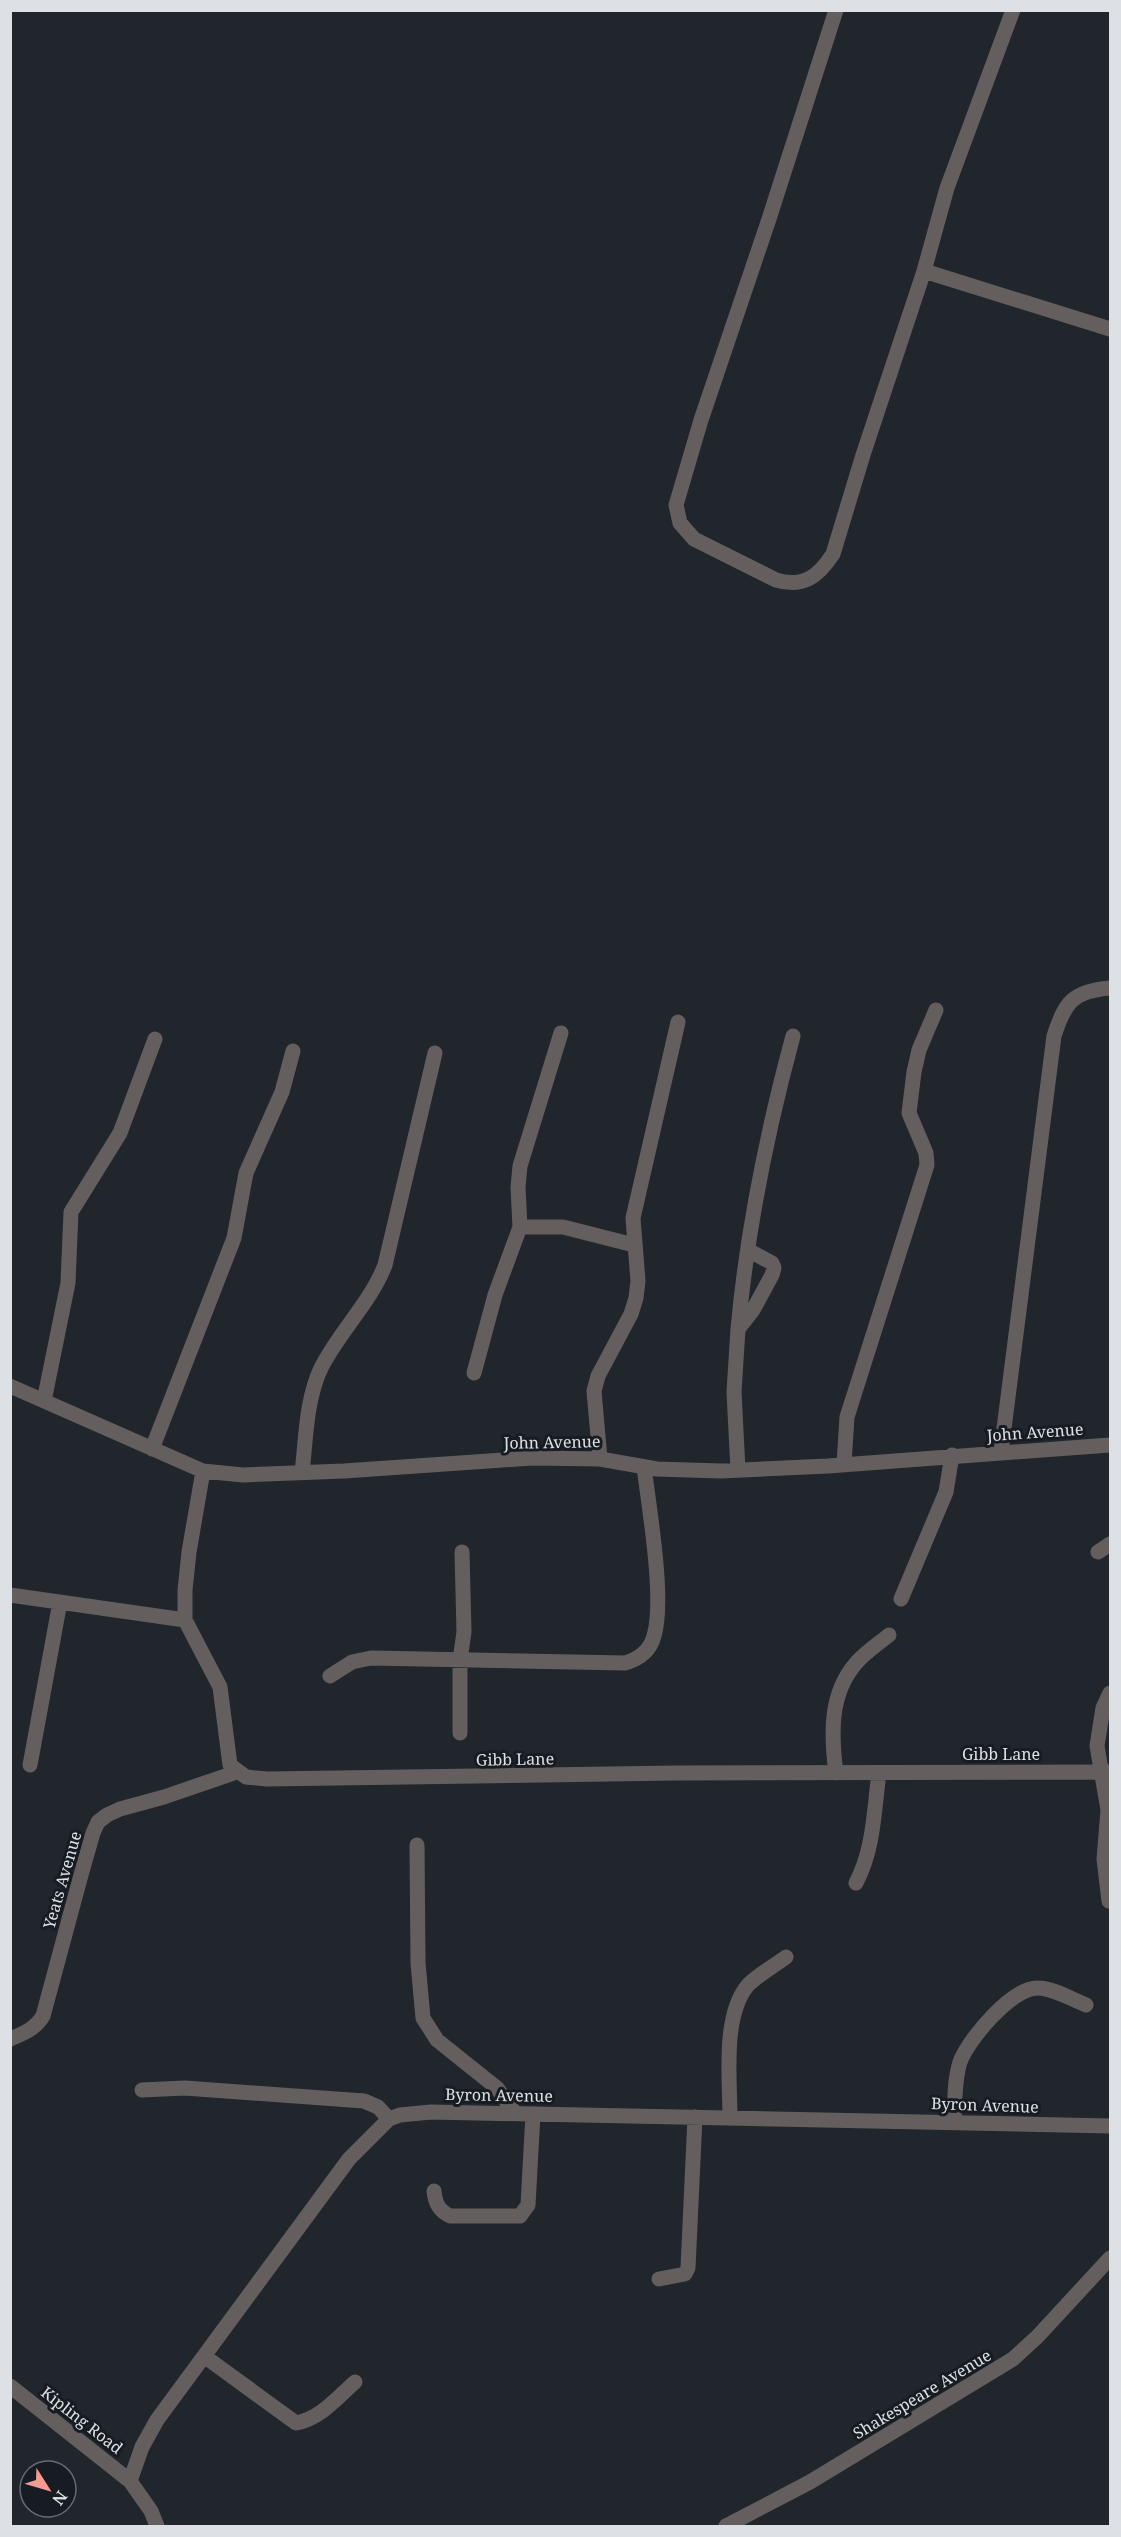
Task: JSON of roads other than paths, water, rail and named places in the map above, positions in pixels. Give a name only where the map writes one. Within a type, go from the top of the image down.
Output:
[{"type":"street","points":[[836,10],[701,420],[676,505],[680,523],[694,539],[776,580],[789,584],[809,579],[827,563],[836,546],[863,455],[924,271],[947,188],[1012,10]]},
{"type":"street","points":[[924,271],[972,288],[1110,329]]},
{"type":"street","points":[[1001,1452],[1054,1036],[1061,1014],[1073,998],[1095,989],[1110,988]]},
{"type":"street","points":[[844,1464],[845,1423],[849,1407],[927,1165],[926,1153],[909,1113],[919,1050],[936,1010]]},
{"type":"street","points":[[600,1459],[594,1391],[598,1376],[634,1306],[638,1281],[633,1218],[678,1022]]},
{"type":"street","points":[[474,1373],[495,1295],[520,1227],[518,1187],[520,1166],[561,1033]]},
{"type":"street","points":[[738,1470],[734,1392],[738,1329],[748,1250],[773,1108],[793,1036]]},
{"type":"street","points":[[44,1401],[68,1283],[71,1212],[120,1133],[155,1039]]},
{"type":"street","points":[[152,1449],[234,1238],[246,1173],[282,1092],[293,1051]]},
{"type":"street","points":[[302,1473],[310,1401],[320,1370],[385,1265],[435,1053]]},
{"type":"street","points":[[520,1227],[563,1227],[634,1245]]},
{"type":"street","points":[[738,1329],[753,1310],[774,1268],[772,1263],[748,1250]]},
{"type":"street","name":"John Avenue","points":[[10,1386],[203,1471],[228,1475],[302,1473],[532,1458],[600,1459],[644,1467],[680,1470],[738,1470],[1110,1444]]},
{"type":"street","points":[[901,1599],[946,1492],[952,1455]]},
{"type":"street","points":[[330,1676],[352,1662],[370,1658],[625,1663],[640,1657],[654,1636],[656,1608],[656,1585],[644,1467]]},
{"type":"street","points":[[203,1471],[189,1552],[185,1620],[220,1687],[228,1758],[230,1766],[237,1772]]},
{"type":"street","points":[[460,1733],[460,1660],[464,1632],[462,1552]]},
{"type":"street","points":[[10,1595],[185,1620]]},
{"type":"street","points":[[30,1764],[60,1602]]},
{"type":"street","points":[[836,1773],[832,1724],[838,1694],[857,1662],[889,1635]]},
{"type":"street","points":[[1109,1901],[1104,1859],[1108,1810],[1105,1772],[1097,1746],[1103,1708],[1110,1693]]},
{"type":"street","name":"Gibb Lane","points":[[237,1772],[256,1778],[324,1779],[1105,1772]]},
{"type":"street","name":"Yeats Avenue","points":[[10,2039],[29,2031],[43,2016],[81,1875],[98,1822],[120,1809],[164,1797],[237,1772]]},
{"type":"street","points":[[856,1883],[866,1864],[869,1851],[879,1773]]},
{"type":"street","points":[[417,1845],[418,1963],[423,2018],[437,2040],[497,2088],[515,2113]]},
{"type":"street","points":[[730,2118],[731,2030],[734,2008],[750,1983],[786,1957]]},
{"type":"street","points":[[954,2122],[957,2071],[961,2060],[974,2039],[1003,2006],[1017,1994],[1039,1988],[1086,2005]]},
{"type":"street","points":[[142,2090],[185,2088],[364,2101],[378,2107],[389,2120]]},
{"type":"street","name":"Byron Avenue","points":[[130,2481],[142,2447],[157,2420],[349,2160],[389,2120],[412,2112],[1110,2126]]},
{"type":"street","points":[[434,2191],[435,2200],[441,2212],[450,2216],[520,2216],[528,2205],[533,2114]]},
{"type":"street","points":[[659,2279],[686,2274],[688,2268],[695,2117]]},
{"type":"street","name":"Shakespeare Avenue","points":[[726,2526],[810,2482],[1013,2359],[1038,2337],[1110,2258]]},
{"type":"street","points":[[204,2356],[296,2423],[309,2420],[321,2413],[355,2382]]},
{"type":"street","name":"Kipling Road","points":[[10,2386],[130,2481]]},
{"type":"street","points":[[130,2481],[151,2511],[157,2526]]}]
